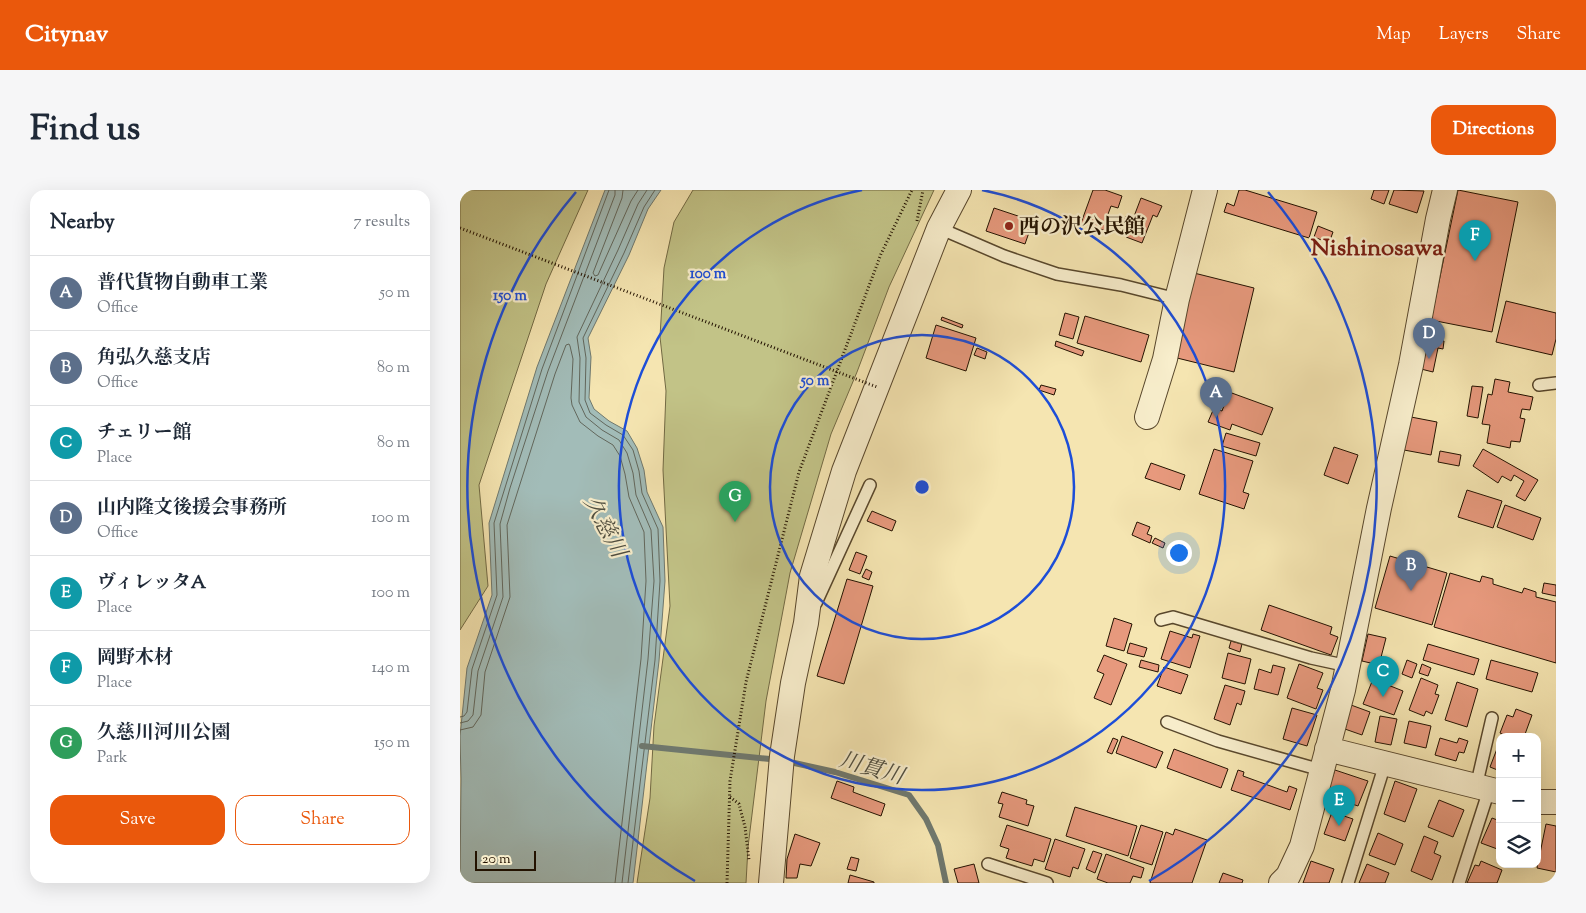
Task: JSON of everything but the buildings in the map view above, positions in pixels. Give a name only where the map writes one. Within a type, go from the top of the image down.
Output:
[{"type":"street","points":[[771,883],[782,756],[793,683],[806,622],[812,576],[844,471],[939,228],[959,190]]},
{"type":"street","points":[[1147,418],[1164,359],[1177,299],[1205,190]]},
{"type":"street","points":[[1281,883],[1288,876],[1302,846],[1343,690],[1379,508],[1411,365],[1444,190]]},
{"type":"street","points":[[1324,760],[1385,764],[1488,790]]},
{"type":"street","points":[[1541,802],[1556,802]]},
{"type":"lane","points":[[939,228],[1004,256],[1057,274],[1121,285],[1177,299]]},
{"type":"lane","points":[[1539,385],[1556,383]]},
{"type":"lane","points":[[806,622],[838,557],[870,484]]},
{"type":"lane","points":[[1161,620],[1174,617],[1311,658],[1348,666]]},
{"type":"lane","points":[[1459,883],[1488,790],[1492,718]]},
{"type":"lane","points":[[1167,722],[1218,741],[1324,760]]},
{"type":"lane","points":[[1348,883],[1385,764]]},
{"type":"lane","points":[[988,864],[1047,883]]},
{"type":"path","points":[[727,883],[732,765],[746,682],[799,472],[881,254],[912,190]]},
{"type":"path","points":[[460,228],[877,387]]},
{"type":"path","points":[[730,796],[739,804],[745,828],[750,864]]},
{"type":"green space","points":[[460,190],[588,190],[546,284],[479,485],[488,586],[460,630]]},
{"type":"green space","points":[[693,190],[934,190],[889,287],[831,434],[790,573],[766,701],[748,847],[746,883],[637,883],[650,798],[654,726],[670,606],[663,470],[666,391],[660,337],[664,268],[674,222]]},
{"type":"water","name":"久慈川","points":[[605,190],[661,190],[648,209],[629,255],[588,338],[591,357],[589,398],[594,409],[609,421],[627,431],[637,448],[644,470],[647,492],[663,527],[665,581],[659,661],[633,883],[460,883],[460,736],[467,668],[492,595],[489,523],[537,367]]},
{"type":"waterway","points":[[642,746],[770,759]]},
{"type":"waterway","name":"川貫川","points":[[790,762],[835,772],[909,795],[926,819],[938,845],[946,883]]},
{"type":"place","name":"西の沢公民館","points":[[1009,226]]},
{"type":"place","name":"岡野木材","points":[[1475,261]]},
{"type":"place","name":"山内隆文後援会事務所","points":[[1429,359]]},
{"type":"place","name":"普代貨物自動車工業","points":[[1216,418]]},
{"type":"place","name":"久慈川河川公園","points":[[735,522]]},
{"type":"place","name":"角弘久慈支店","points":[[1411,591]]},
{"type":"place","name":"チェリー館","points":[[1383,697]]},
{"type":"place","name":"ヴィレッタA","points":[[1339,826]]},
{"type":"district","name":"Nishinosawa","points":[[1377,247]]}]
